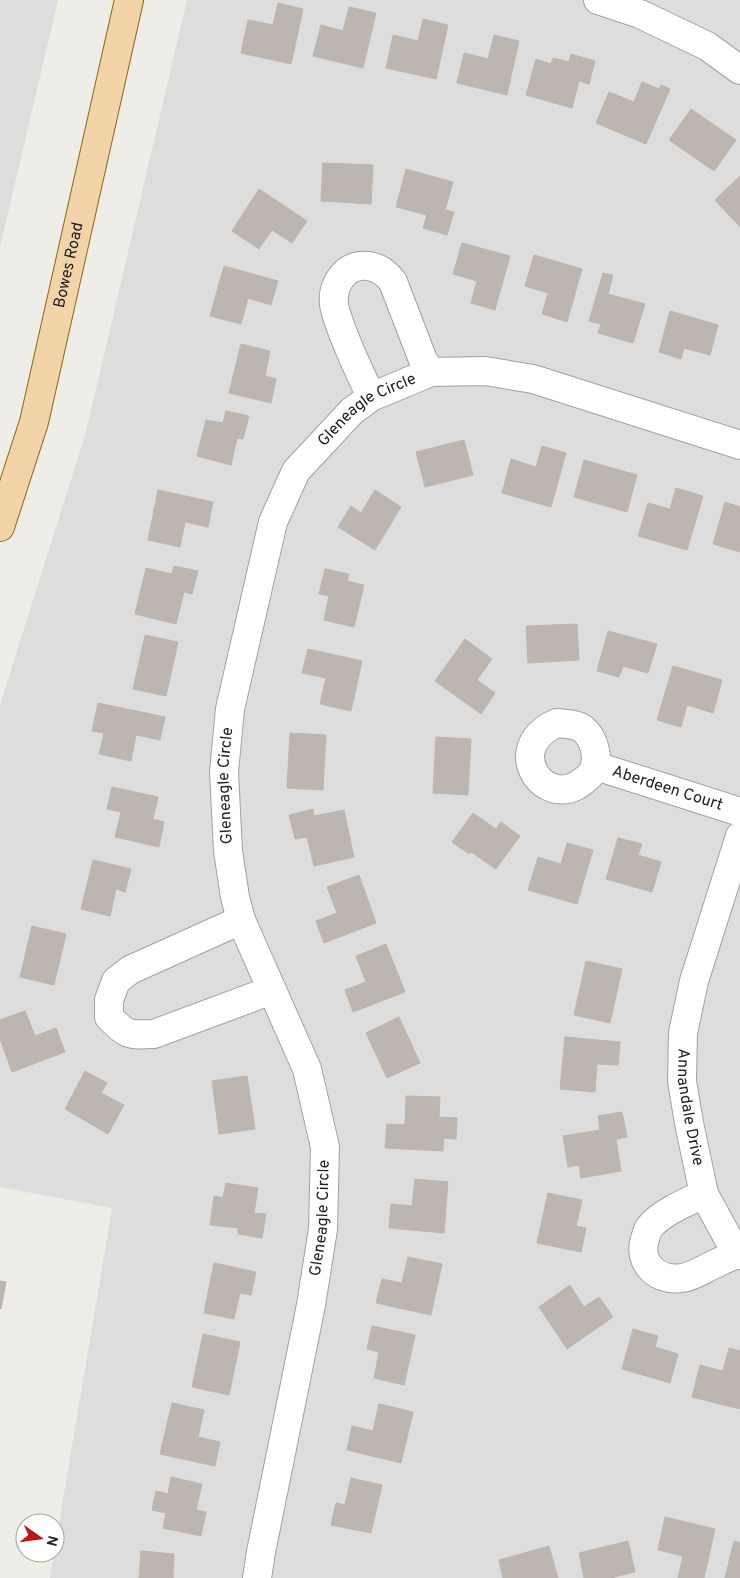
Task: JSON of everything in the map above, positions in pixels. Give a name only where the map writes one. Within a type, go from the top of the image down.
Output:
[{"type":"main road","name":"Bowes Road","points":[[0,527],[34,422],[129,0]]},
{"type":"street","points":[[598,0],[640,14],[707,46],[740,70]]},
{"type":"street","points":[[371,397],[342,332],[334,305],[333,294],[337,283],[350,269],[368,266],[378,268],[387,274],[393,282],[423,360],[431,372]]},
{"type":"street","name":"Gleneagle Circle","points":[[257,1578],[312,1295],[322,1229],[325,1147],[308,1069],[242,920],[235,897],[228,851],[224,772],[230,709],[273,522],[296,471],[352,411],[371,397],[431,372],[485,371],[533,379],[740,445]]},
{"type":"street","name":"Aberdeen Court","points":[[596,766],[740,812]]},
{"type":"street","name":"Annandale Drive","points":[[739,1254],[704,1194],[688,1123],[682,1081],[683,1033],[694,981],[740,836]]},
{"type":"street","points":[[242,920],[130,970],[116,981],[109,1000],[109,1017],[123,1032],[154,1034],[272,990]]},
{"type":"street","points":[[704,1194],[662,1217],[648,1229],[642,1254],[645,1262],[660,1276],[671,1279],[696,1274],[739,1254]]},
{"type":"shaded area","points":[[0,0],[58,0],[0,247]]},
{"type":"shaded area","points":[[187,0],[740,0],[740,1578],[50,1578],[53,1563],[65,1563],[65,1513],[61,1513],[112,1208],[0,1187],[0,705],[86,432]]},
{"type":"building","points":[[278,3],[303,9],[291,64],[241,53],[248,20],[273,25]]},
{"type":"building","points":[[349,7],[376,13],[363,68],[313,56],[321,25],[343,31]]},
{"type":"building","points":[[423,19],[448,25],[436,79],[386,68],[393,35],[418,41]]},
{"type":"building","points":[[494,35],[519,41],[507,95],[457,83],[464,53],[488,59]]},
{"type":"building","points":[[571,54],[595,61],[589,84],[579,81],[572,108],[526,95],[536,59],[551,64],[553,58],[569,62]]},
{"type":"building","points":[[642,82],[659,89],[661,85],[670,89],[646,144],[596,123],[609,92],[634,102]]},
{"type":"building","points":[[691,109],[736,140],[714,171],[669,140]]},
{"type":"building","points":[[323,163],[373,165],[371,204],[321,201]]},
{"type":"building","points":[[406,169],[453,182],[445,210],[454,212],[447,235],[423,228],[427,215],[396,207]]},
{"type":"building","points":[[740,176],[740,227],[715,200]]},
{"type":"building","points":[[259,189],[307,221],[292,243],[272,230],[259,249],[232,231]]},
{"type":"building","points":[[462,243],[510,256],[495,310],[471,303],[477,281],[453,274]]},
{"type":"building","points":[[534,255],[582,269],[567,322],[542,314],[548,293],[525,286]]},
{"type":"building","points":[[224,266],[278,281],[271,305],[248,298],[241,324],[210,316]]},
{"type":"building","points":[[603,273],[613,275],[608,294],[645,304],[633,343],[598,333],[601,324],[589,321]]},
{"type":"building","points":[[670,311],[718,325],[710,355],[684,348],[681,359],[659,352]]},
{"type":"building","points":[[241,344],[270,351],[265,376],[276,379],[271,403],[229,393]]},
{"type":"building","points":[[226,411],[249,416],[243,439],[237,438],[231,465],[197,456],[206,420],[223,423]]},
{"type":"building","points":[[464,440],[473,475],[425,487],[416,452]]},
{"type":"building","points":[[542,446],[566,453],[551,507],[502,493],[511,459],[536,467]]},
{"type":"building","points":[[584,460],[637,475],[627,512],[574,497]]},
{"type":"building","points":[[676,488],[703,496],[687,550],[638,536],[648,503],[670,509]]},
{"type":"building","points":[[158,490],[213,502],[208,527],[185,522],[180,547],[148,540]]},
{"type":"building","points":[[375,490],[401,507],[375,550],[338,527],[351,506],[361,513]]},
{"type":"building","points":[[725,502],[740,507],[740,552],[713,544]]},
{"type":"building","points":[[174,566],[198,571],[192,594],[184,592],[176,624],[135,614],[146,568],[172,574]]},
{"type":"building","points":[[325,569],[349,574],[347,581],[364,585],[354,627],[324,620],[329,596],[319,594]]},
{"type":"building","points":[[577,624],[579,660],[528,663],[526,626]]},
{"type":"building","points":[[608,631],[657,644],[648,673],[623,666],[619,677],[597,671]]},
{"type":"building","points":[[145,635],[178,642],[166,696],[133,689]]},
{"type":"building","points":[[465,639],[492,659],[477,680],[495,693],[481,714],[435,681]]},
{"type":"building","points":[[308,649],[362,661],[351,711],[320,704],[326,678],[302,673]]},
{"type":"building","points":[[673,666],[722,680],[713,713],[687,705],[681,727],[657,720]]},
{"type":"building","points":[[98,703],[165,717],[160,740],[136,735],[131,761],[99,754],[104,733],[92,731]]},
{"type":"building","points":[[290,733],[326,735],[323,790],[287,788]]},
{"type":"building","points":[[436,737],[471,739],[468,795],[433,793]]},
{"type":"building","points":[[112,787],[158,797],[153,819],[164,822],[159,847],[115,837],[121,812],[107,809]]},
{"type":"building","points":[[313,809],[314,816],[344,810],[354,857],[314,866],[307,837],[295,839],[289,815]]},
{"type":"building","points":[[473,813],[496,829],[501,822],[520,836],[496,869],[452,842]]},
{"type":"building","points":[[618,838],[642,844],[638,855],[661,862],[652,892],[606,879]]},
{"type":"building","points":[[567,843],[593,850],[577,904],[528,890],[538,857],[561,864]]},
{"type":"building","points":[[93,860],[131,869],[125,892],[116,889],[110,916],[81,909]]},
{"type":"building","points":[[359,875],[376,923],[324,943],[316,921],[337,913],[327,887]]},
{"type":"building","points":[[32,926],[66,934],[54,985],[20,977]]},
{"type":"building","points":[[386,944],[405,992],[353,1012],[345,990],[366,982],[356,956]]},
{"type":"building","points":[[586,961],[622,969],[610,1023],[574,1015]]},
{"type":"building","points":[[25,1011],[35,1036],[56,1028],[65,1052],[12,1072],[0,1039],[0,1020]]},
{"type":"building","points":[[399,1017],[420,1063],[387,1078],[366,1033]]},
{"type":"building","points":[[565,1037],[620,1042],[618,1065],[597,1064],[595,1092],[560,1089]]},
{"type":"building","points":[[85,1071],[107,1083],[101,1093],[124,1105],[108,1134],[65,1109]]},
{"type":"building","points":[[247,1076],[255,1129],[219,1134],[212,1081]]},
{"type":"building","points":[[406,1096],[440,1097],[439,1117],[457,1118],[456,1139],[444,1138],[443,1151],[385,1148],[387,1124],[405,1125]]},
{"type":"building","points":[[622,1112],[627,1137],[616,1139],[621,1171],[581,1178],[579,1165],[568,1167],[563,1136],[600,1130],[598,1116]]},
{"type":"building","points":[[415,1179],[448,1182],[444,1233],[389,1228],[391,1204],[412,1206]]},
{"type":"building","points":[[226,1183],[258,1188],[254,1213],[266,1214],[262,1238],[238,1234],[238,1228],[210,1225],[214,1196],[223,1198]]},
{"type":"building","points":[[548,1193],[582,1200],[576,1226],[586,1228],[581,1252],[537,1243]]},
{"type":"building","points":[[408,1257],[442,1264],[431,1315],[376,1303],[382,1279],[402,1283]]},
{"type":"building","points":[[214,1263],[256,1272],[251,1295],[240,1293],[234,1319],[204,1313]]},
{"type":"building","points":[[0,1281],[6,1282],[1,1309],[0,1308]]},
{"type":"building","points":[[570,1285],[584,1307],[599,1297],[613,1317],[567,1349],[539,1307]]},
{"type":"building","points":[[372,1326],[415,1335],[404,1385],[374,1378],[379,1352],[367,1349]]},
{"type":"building","points":[[633,1329],[658,1336],[655,1347],[678,1354],[670,1383],[622,1369]]},
{"type":"building","points":[[203,1334],[240,1342],[229,1395],[192,1387]]},
{"type":"building","points":[[729,1348],[740,1351],[740,1409],[692,1397],[700,1365],[723,1371]]},
{"type":"building","points":[[172,1403],[204,1410],[198,1437],[220,1442],[215,1466],[160,1454]]},
{"type":"building","points":[[379,1404],[413,1412],[401,1463],[347,1450],[352,1426],[373,1431]]},
{"type":"building","points":[[171,1477],[202,1484],[196,1510],[206,1512],[201,1536],[163,1528],[166,1513],[152,1510],[156,1491],[168,1494]]},
{"type":"building","points":[[351,1478],[382,1485],[371,1533],[331,1525],[336,1503],[345,1505]]},
{"type":"building","points":[[665,1517],[715,1529],[704,1578],[678,1578],[683,1556],[658,1550]]},
{"type":"building","points":[[628,1541],[635,1572],[610,1578],[584,1578],[579,1553]]},
{"type":"building","points":[[734,1541],[740,1543],[740,1578],[725,1578]]},
{"type":"building","points":[[549,1546],[558,1578],[503,1578],[499,1560]]},
{"type":"building","points":[[141,1551],[174,1554],[173,1578],[139,1578]]}]
